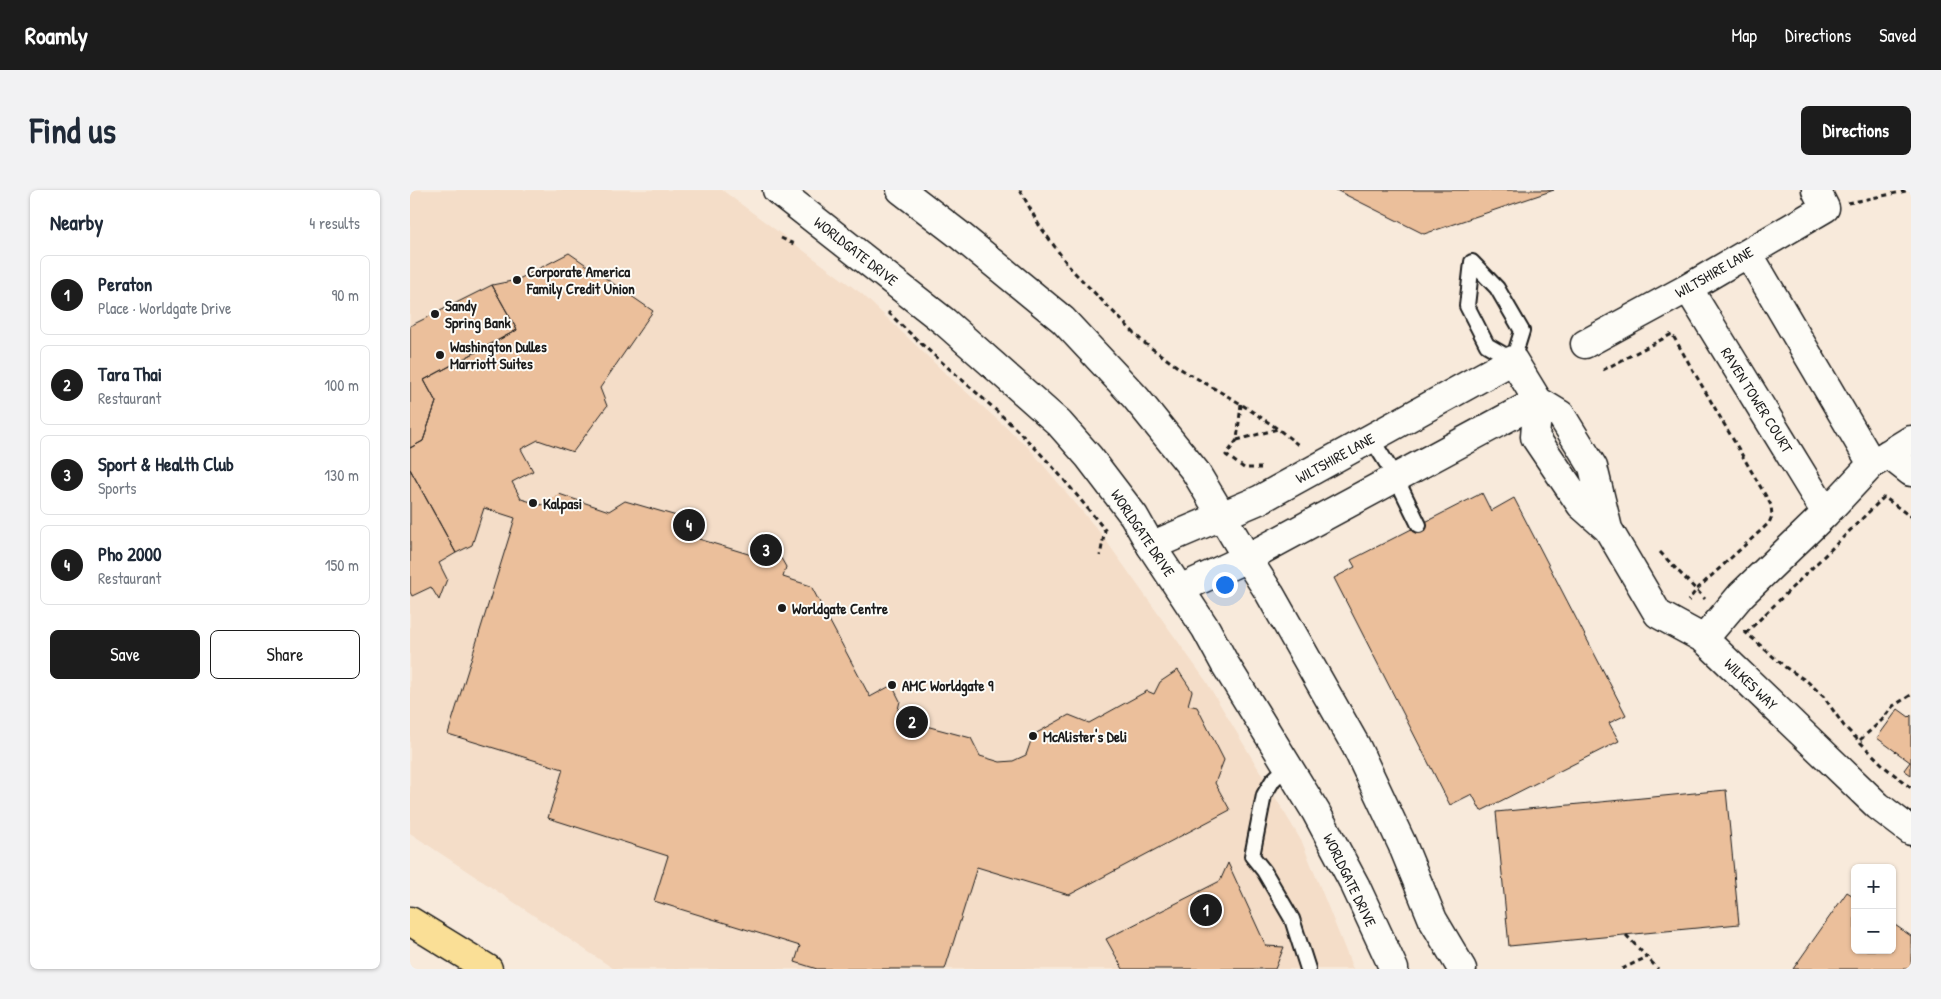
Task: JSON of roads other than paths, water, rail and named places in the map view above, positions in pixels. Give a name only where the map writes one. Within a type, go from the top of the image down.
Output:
[{"type":"highway","points":[[410,921],[488,969]]},
{"type":"street","name":"WORLDGATE DRIVE","points":[[778,190],[918,299],[1059,423],[1089,457],[1134,516],[1151,546],[1206,629],[1225,664],[1316,812],[1354,885],[1394,969]]},
{"type":"street","points":[[901,190],[957,233],[1063,320],[1136,398],[1195,471],[1270,594],[1356,746],[1402,844],[1433,920],[1462,969]]},
{"type":"street","name":"WILTSHIRE LANE","points":[[1585,344],[1688,288],[1825,208],[1816,190]]},
{"type":"street","points":[[1748,253],[1880,459],[1911,472]]},
{"type":"street","name":"RAVEN TOWER COURT","points":[[1688,288],[1826,512]]},
{"type":"street","name":"WILTSHIRE LANE","points":[[1151,546],[1259,500],[1514,360]]},
{"type":"street","name":"WILKES WAY","points":[[1514,360],[1538,401],[1561,415],[1593,467],[1608,529],[1658,614],[1704,639],[1878,806],[1911,831]]},
{"type":"street","points":[[1180,589],[1247,558],[1538,401]]},
{"type":"street","points":[[1704,639],[1742,595],[1880,459],[1911,440]]},
{"type":"lane","points":[[1472,262],[1497,288],[1522,331],[1514,360],[1487,345],[1466,306],[1472,262]]},
{"type":"lane","points":[[1371,438],[1396,478],[1419,525]]},
{"type":"lane","points":[[1288,766],[1273,780],[1264,795],[1252,856],[1264,871],[1292,919],[1308,969]]},
{"type":"place","name":"Corporate America Family Credit Union","points":[[517,280]]},
{"type":"place","name":"Sandy Spring Bank","points":[[435,314]]},
{"type":"place","name":"Washington Dulles Marriott Suites","points":[[440,355]]},
{"type":"place","name":"Kalpasi","points":[[533,503]]},
{"type":"place","name":"Pho 2000","points":[[689,525]]},
{"type":"place","name":"Sport & Health Club","points":[[766,550]]},
{"type":"place","name":"Worldgate Centre","points":[[782,608]]},
{"type":"place","name":"AMC Worldgate 9","points":[[892,685]]},
{"type":"place","name":"Tara Thai","points":[[912,722]]},
{"type":"place","name":"McAlister's Deli","points":[[1033,736]]},
{"type":"place","name":"Peraton","points":[[1206,910]]}]
